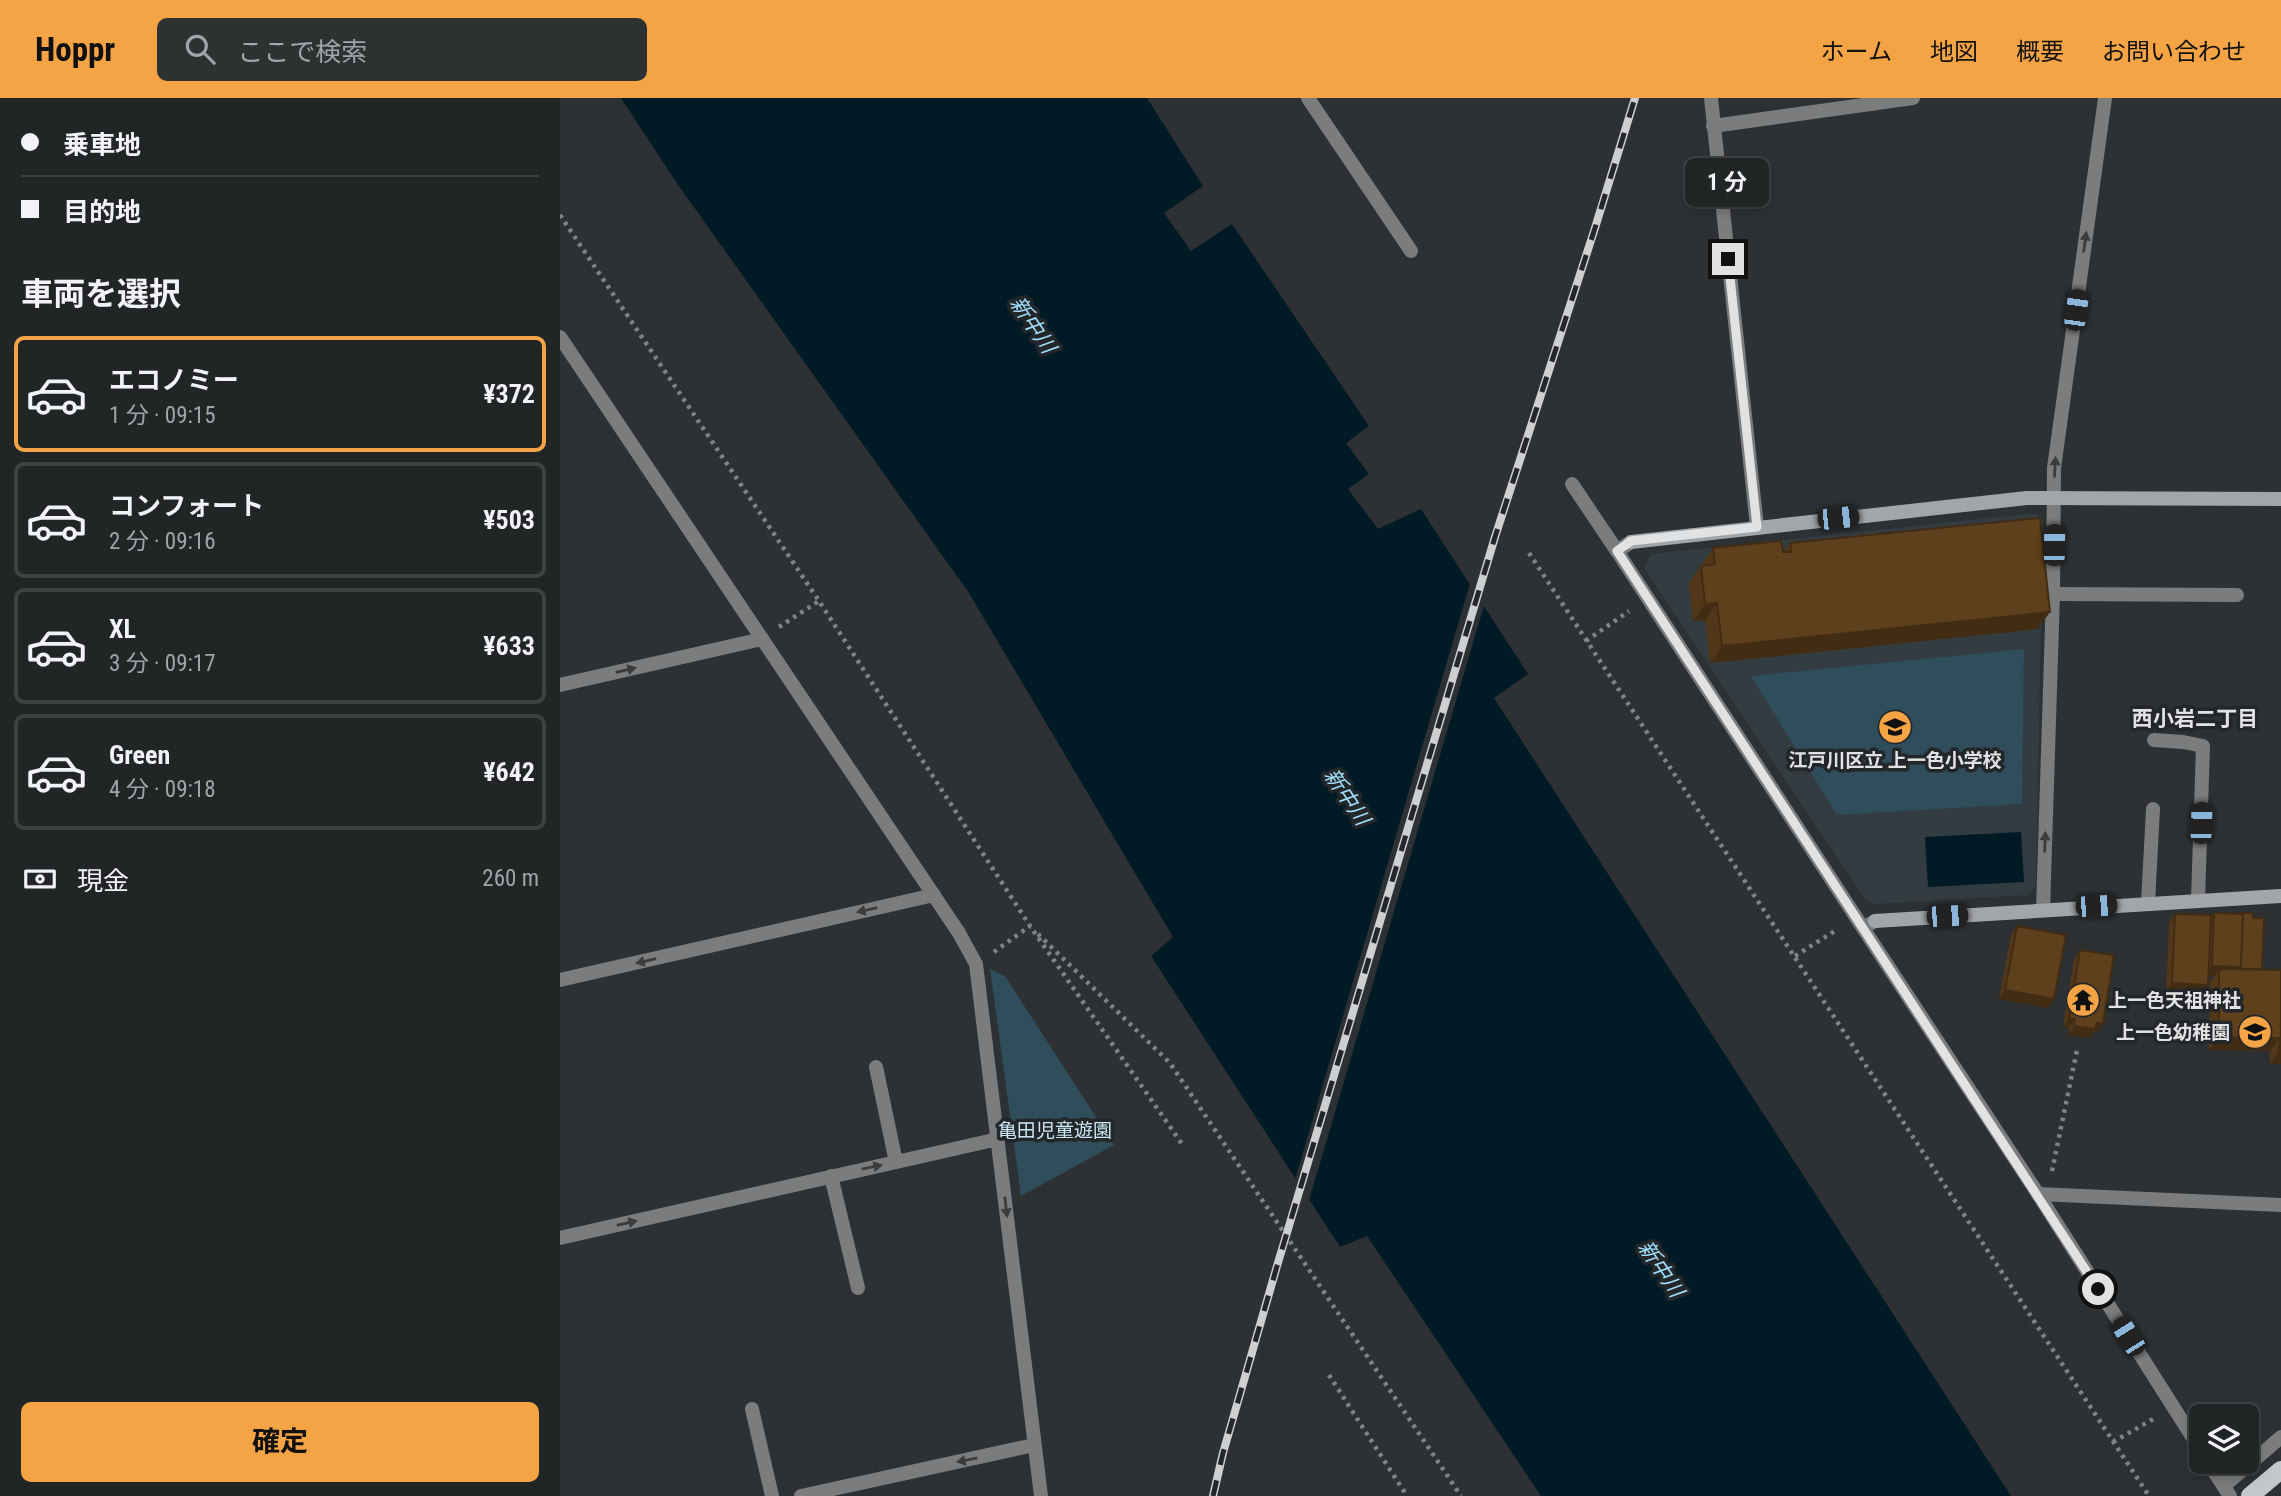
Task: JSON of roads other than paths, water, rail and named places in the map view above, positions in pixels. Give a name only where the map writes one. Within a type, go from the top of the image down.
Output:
[{"type":"main road","points":[[2250,1496],[2281,1470]]},
{"type":"street","points":[[1308,98],[1410,251]]},
{"type":"street","points":[[1711,98],[1757,527]]},
{"type":"street","points":[[1713,126],[1913,98]]},
{"type":"street","points":[[2043,910],[2053,594],[2054,468],[2105,98]]},
{"type":"street","points":[[560,338],[934,895],[976,964],[1041,1496]]},
{"type":"street","points":[[1572,484],[1865,922],[2189,1432]]},
{"type":"street","points":[[1617,551],[1631,541],[2055,496],[2281,499]]},
{"type":"street","points":[[2053,594],[2237,595]]},
{"type":"street","points":[[560,685],[762,639]]},
{"type":"street","points":[[2154,740],[2183,741],[2203,746],[2198,901]]},
{"type":"street","points":[[2148,903],[2153,809]]},
{"type":"street","points":[[560,980],[934,895]]},
{"type":"street","points":[[1865,922],[2281,895]]},
{"type":"street","points":[[876,1067],[897,1162]]},
{"type":"street","points":[[560,1238],[999,1139]]},
{"type":"street","points":[[831,1176],[858,1288]]},
{"type":"street","points":[[2038,1194],[2281,1205]]},
{"type":"street","points":[[752,1409],[772,1496]]},
{"type":"street","points":[[2216,1474],[2227,1491],[2281,1437]]},
{"type":"street","points":[[801,1496],[1034,1445]]},
{"type":"water","name":"新中川","points":[[621,98],[1147,98],[1203,186],[1164,213],[1191,251],[1232,224],[1369,426],[1346,443],[1369,474],[1348,489],[1378,529],[1421,509],[1528,674],[1494,698],[2011,1496],[1541,1496],[1367,1236],[1340,1247],[1151,956],[1173,937],[969,593],[676,182]]},
{"type":"water","points":[[2021,832],[2024,882],[1928,887],[1925,837]]},
{"type":"railway","points":[[1213,1496],[1277,1266],[1495,537],[1635,98]]},
{"type":"place","name":"江戸川区立 上一色小学校","points":[[1895,727]]},
{"type":"place","name":"上一色天祖神社","points":[[2083,1000]]},
{"type":"place","name":"上一色幼稚園","points":[[2255,1032]]},
{"type":"district","name":"西小岩二丁目","points":[[2195,719]]},
{"type":"park label","name":"亀田児童遊園","points":[[1055,1130]]}]
